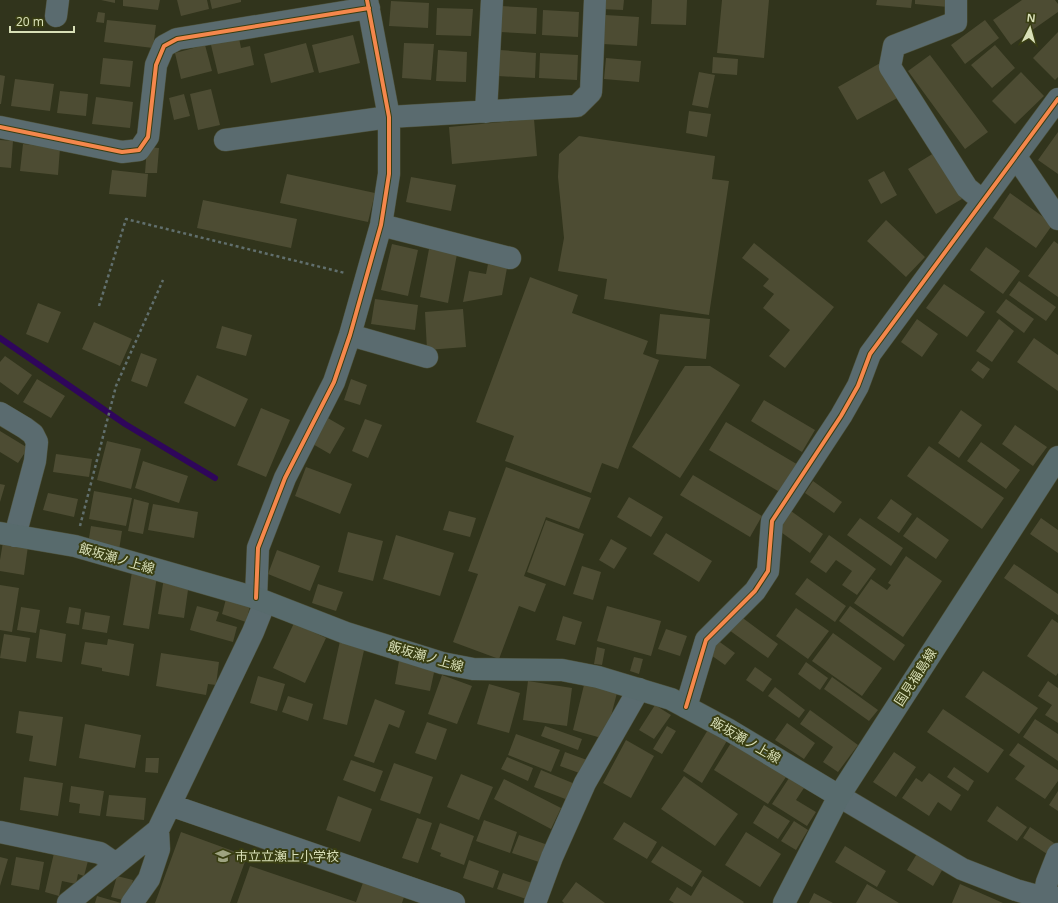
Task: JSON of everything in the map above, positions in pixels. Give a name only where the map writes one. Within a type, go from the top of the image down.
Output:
[{"type":"main road","name":"国見福島線","points":[[784,903],[839,796],[1058,457]]},
{"type":"main road","name":"飯坂瀬ノ上線","points":[[7,535],[75,546],[260,600],[346,633],[442,663],[473,669],[562,670],[598,677],[639,689],[670,699],[729,730],[839,796]]},
{"type":"street","points":[[486,112],[492,0]]},
{"type":"street","points":[[225,140],[389,117],[577,106],[591,92],[595,0]]},
{"type":"street","points":[[956,0],[956,22],[894,46],[890,67],[967,188],[983,201]]},
{"type":"street","points":[[0,127],[122,152],[139,150],[148,137],[156,65],[164,46],[177,39],[368,4],[389,117],[389,174],[381,225],[350,335],[334,382],[285,478],[258,548],[260,600],[253,632],[158,830],[68,903]]},
{"type":"street","points":[[686,707],[706,640],[755,592],[768,571],[772,521],[841,416],[858,386],[870,354],[1058,99]]},
{"type":"street","points":[[1016,157],[1058,219]]},
{"type":"street","points":[[381,225],[510,258]]},
{"type":"street","points":[[350,335],[427,357]]},
{"type":"street","points":[[0,412],[33,434],[37,442],[35,461],[7,535]]},
{"type":"street","points":[[535,903],[552,858],[585,783],[639,689]]},
{"type":"street","points":[[839,796],[962,869],[1016,890],[1041,897],[1051,897],[1047,882],[1058,854]]},
{"type":"street","points":[[170,805],[454,903]]},
{"type":"street","points":[[132,903],[149,879],[158,849],[158,830]]},
{"type":"street","points":[[0,832],[100,853],[116,864]]},
{"type":"path","points":[[99,306],[126,219],[366,278]]},
{"type":"path","points":[[75,546],[116,386],[163,280]]},
{"type":"building","points":[[101,0],[115,0],[115,3]]},
{"type":"building","points":[[123,0],[160,0],[158,10],[123,6]]},
{"type":"building","points":[[177,0],[207,0],[209,9],[181,16]]},
{"type":"building","points":[[210,0],[241,0],[241,2],[212,9]]},
{"type":"building","points":[[601,0],[624,0],[623,10],[601,9]]},
{"type":"building","points":[[652,0],[687,0],[686,25],[651,24]]},
{"type":"building","points":[[722,0],[769,0],[764,58],[717,53]]},
{"type":"building","points":[[877,0],[912,0],[911,8],[876,5]]},
{"type":"building","points":[[915,0],[948,0],[948,7],[915,4]]},
{"type":"building","points":[[1022,0],[1055,0],[1058,4],[1058,12],[1011,45],[993,20]]},
{"type":"building","points":[[391,1],[429,3],[428,28],[389,26]]},
{"type":"building","points":[[501,6],[537,8],[536,34],[500,32]]},
{"type":"building","points":[[437,8],[473,9],[471,36],[436,35]]},
{"type":"building","points":[[543,10],[579,12],[578,37],[542,35]]},
{"type":"building","points":[[98,12],[105,13],[104,23],[96,22]]},
{"type":"building","points":[[605,15],[639,17],[637,46],[603,44]]},
{"type":"building","points":[[107,20],[156,25],[153,48],[104,42]]},
{"type":"building","points":[[985,20],[999,38],[965,64],[951,45]]},
{"type":"building","points":[[1058,32],[1058,77],[1055,80],[1033,58]]},
{"type":"building","points":[[353,35],[360,63],[319,73],[312,45]]},
{"type":"building","points":[[239,38],[241,48],[250,46],[254,65],[218,74],[211,45]]},
{"type":"building","points":[[306,43],[314,72],[271,83],[264,54]]},
{"type":"building","points":[[404,43],[434,44],[431,80],[402,78]]},
{"type":"building","points":[[205,45],[212,71],[181,79],[175,53]]},
{"type":"building","points":[[995,45],[1015,68],[992,88],[971,65]]},
{"type":"building","points":[[438,50],[467,52],[466,82],[436,81]]},
{"type":"building","points":[[500,50],[536,53],[535,78],[498,76]]},
{"type":"building","points":[[540,53],[578,55],[577,80],[539,78]]},
{"type":"building","points":[[930,55],[988,132],[965,149],[908,71]]},
{"type":"building","points":[[713,57],[738,59],[737,75],[712,73]]},
{"type":"building","points":[[103,58],[133,61],[130,87],[100,84]]},
{"type":"building","points":[[606,58],[641,61],[639,82],[604,79]]},
{"type":"building","points":[[882,62],[901,96],[857,120],[838,87]]},
{"type":"building","points":[[699,72],[715,75],[708,108],[692,105]]},
{"type":"building","points":[[1021,72],[1044,96],[1015,124],[992,101]]},
{"type":"building","points":[[0,75],[5,76],[1,104],[0,104]]},
{"type":"building","points":[[15,79],[54,84],[50,111],[11,106]]},
{"type":"building","points":[[211,89],[220,125],[198,130],[190,94]]},
{"type":"building","points":[[60,91],[88,94],[86,116],[57,113]]},
{"type":"building","points":[[184,94],[190,116],[174,120],[169,98]]},
{"type":"building","points":[[96,97],[133,102],[130,128],[92,124]]},
{"type":"building","points":[[689,111],[711,114],[707,137],[686,133]]},
{"type":"building","points":[[534,119],[537,156],[452,164],[449,127]]},
{"type":"building","points":[[1058,132],[1058,174],[1038,160]]},
{"type":"building","points":[[579,136],[715,156],[712,179],[729,181],[709,315],[604,299],[607,279],[558,271],[564,238],[558,177],[559,154]]},
{"type":"building","points":[[0,140],[13,141],[11,168],[0,167]]},
{"type":"building","points":[[23,144],[60,148],[58,175],[20,171]]},
{"type":"building","points":[[147,147],[159,148],[157,173],[145,173]]},
{"type":"building","points":[[934,153],[962,199],[936,214],[908,169]]},
{"type":"building","points":[[112,170],[148,174],[146,197],[109,194]]},
{"type":"building","points":[[884,171],[897,195],[881,204],[868,180]]},
{"type":"building","points":[[287,174],[375,193],[368,222],[280,203]]},
{"type":"building","points":[[411,177],[456,185],[451,211],[406,202]]},
{"type":"building","points":[[1010,193],[1053,224],[1036,248],[993,218]]},
{"type":"building","points":[[203,200],[297,219],[291,248],[197,228]]},
{"type":"building","points":[[886,220],[925,257],[906,277],[867,241]]},
{"type":"building","points":[[1054,241],[1058,244],[1058,297],[1028,276]]},
{"type":"building","points":[[754,243],[834,307],[785,368],[769,356],[790,330],[763,308],[774,294],[763,286],[769,279],[742,258]]},
{"type":"building","points":[[392,244],[418,250],[408,296],[381,290]]},
{"type":"building","points":[[986,247],[1020,271],[1003,294],[970,270]]},
{"type":"building","points":[[429,249],[457,254],[448,303],[420,297]]},
{"type":"building","points":[[488,264],[507,268],[502,295],[463,302],[469,271],[486,274]]},
{"type":"building","points":[[530,277],[578,295],[572,313],[648,341],[643,354],[659,360],[618,469],[602,463],[591,493],[505,461],[514,436],[476,422]]},
{"type":"building","points":[[1019,281],[1056,307],[1046,321],[1009,295]]},
{"type":"building","points":[[944,284],[985,312],[967,337],[926,308]]},
{"type":"building","points":[[375,299],[418,305],[415,330],[371,324]]},
{"type":"building","points":[[1006,299],[1034,319],[1024,333],[996,312]]},
{"type":"building","points":[[38,303],[61,312],[48,343],[26,334]]},
{"type":"building","points":[[463,309],[466,347],[427,350],[425,312]]},
{"type":"building","points":[[660,314],[710,319],[706,359],[656,354]]},
{"type":"building","points":[[917,319],[938,334],[922,357],[901,342]]},
{"type":"building","points":[[999,319],[1014,331],[992,362],[976,351]]},
{"type":"building","points":[[94,322],[132,339],[120,366],[82,349]]},
{"type":"building","points":[[222,326],[252,335],[246,356],[216,348]]},
{"type":"building","points":[[1034,338],[1058,355],[1058,391],[1017,362]]},
{"type":"building","points":[[141,353],[157,359],[147,387],[131,381]]},
{"type":"building","points":[[5,356],[32,375],[18,395],[0,382],[0,362]]},
{"type":"building","points":[[978,361],[990,369],[983,379],[971,370]]},
{"type":"building","points":[[685,366],[710,366],[740,385],[680,478],[632,447]]},
{"type":"building","points":[[197,375],[248,399],[235,427],[184,403]]},
{"type":"building","points":[[37,379],[65,396],[51,418],[23,402]]},
{"type":"building","points":[[351,379],[367,385],[360,405],[344,400]]},
{"type":"building","points":[[764,400],[815,430],[802,452],[751,421]]},
{"type":"building","points":[[261,408],[290,420],[266,477],[237,465]]},
{"type":"building","points":[[961,410],[982,425],[959,458],[938,443]]},
{"type":"building","points":[[326,417],[345,428],[330,454],[311,443]]},
{"type":"building","points":[[365,419],[382,425],[368,458],[352,451]]},
{"type":"building","points":[[726,422],[800,466],[783,494],[709,450]]},
{"type":"building","points":[[1015,425],[1047,447],[1033,466],[1002,444]]},
{"type":"building","points":[[0,431],[28,448],[18,463],[0,452]]},
{"type":"building","points":[[107,441],[141,449],[131,489],[97,480]]},
{"type":"building","points":[[981,442],[1020,470],[1006,489],[967,461]]},
{"type":"building","points":[[929,446],[1004,498],[982,529],[907,476]]},
{"type":"building","points":[[56,454],[92,459],[89,477],[53,472]]},
{"type":"building","points":[[143,461],[188,476],[179,503],[135,488]]},
{"type":"building","points":[[306,467],[352,484],[340,514],[295,496]]},
{"type":"building","points":[[506,467],[591,498],[579,529],[546,517],[524,576],[546,584],[535,612],[519,606],[499,659],[453,642],[478,574],[468,571]]},
{"type":"building","points":[[693,475],[762,516],[750,537],[680,495]]},
{"type":"building","points":[[813,481],[842,502],[834,513],[805,493]]},
{"type":"building","points":[[0,484],[5,485],[0,502]]},
{"type":"building","points":[[94,491],[132,498],[126,526],[89,519]]},
{"type":"building","points":[[48,493],[78,499],[74,517],[43,510]]},
{"type":"building","points":[[629,497],[663,517],[651,537],[617,517]]},
{"type":"building","points":[[134,499],[149,503],[143,534],[128,531]]},
{"type":"building","points":[[891,499],[912,514],[899,533],[877,518]]},
{"type":"building","points":[[153,504],[198,512],[194,538],[148,530]]},
{"type":"building","points":[[449,511],[476,518],[470,537],[443,530]]},
{"type":"building","points":[[791,511],[823,534],[810,553],[778,530]]},
{"type":"building","points":[[917,517],[949,540],[936,559],[903,536]]},
{"type":"building","points":[[860,518],[903,548],[891,566],[847,535]]},
{"type":"building","points":[[1041,518],[1058,530],[1058,553],[1030,534]]},
{"type":"building","points":[[546,520],[584,534],[565,586],[527,572]]},
{"type":"building","points":[[91,526],[122,531],[119,550],[88,544]]},
{"type":"building","points":[[348,532],[383,541],[373,581],[338,572]]},
{"type":"building","points":[[666,533],[712,561],[699,582],[653,554]]},
{"type":"building","points":[[396,535],[454,553],[440,596],[383,579]]},
{"type":"building","points":[[829,535],[876,569],[857,595],[842,585],[852,571],[836,560],[826,573],[810,562]]},
{"type":"building","points":[[611,539],[627,548],[614,569],[599,560]]},
{"type":"building","points":[[3,542],[28,546],[24,575],[0,571]]},
{"type":"building","points":[[277,550],[320,566],[310,591],[268,574]]},
{"type":"building","points":[[906,556],[942,581],[903,637],[854,603],[871,579],[887,590],[891,585],[888,583]]},
{"type":"building","points":[[1014,564],[1058,594],[1058,615],[1004,578]]},
{"type":"building","points":[[582,566],[601,572],[593,600],[573,594]]},
{"type":"building","points":[[132,572],[157,576],[149,629],[123,625]]},
{"type":"building","points":[[164,578],[189,583],[184,618],[158,614]]},
{"type":"building","points":[[807,578],[846,606],[835,622],[795,594]]},
{"type":"building","points":[[318,584],[343,592],[336,611],[312,603]]},
{"type":"building","points":[[0,585],[19,588],[12,632],[0,630]]},
{"type":"building","points":[[226,599],[250,606],[246,622],[222,614]]},
{"type":"building","points":[[197,606],[219,612],[216,621],[237,627],[233,642],[190,630]]},
{"type":"building","points":[[607,606],[661,621],[651,656],[597,641]]},
{"type":"building","points":[[850,606],[905,645],[894,661],[839,621]]},
{"type":"building","points":[[21,607],[40,610],[36,633],[17,630]]},
{"type":"building","points":[[69,607],[81,609],[79,625],[66,623]]},
{"type":"building","points":[[796,608],[829,631],[808,659],[776,636]]},
{"type":"building","points":[[85,612],[110,616],[107,633],[82,629]]},
{"type":"building","points":[[563,616],[582,622],[575,645],[556,640]]},
{"type":"building","points":[[740,616],[778,644],[768,658],[729,630]]},
{"type":"building","points":[[1052,619],[1058,623],[1058,673],[1056,676],[1027,656]]},
{"type":"building","points":[[294,623],[326,638],[305,683],[273,668]]},
{"type":"building","points":[[40,629],[66,634],[62,662],[36,658]]},
{"type":"building","points":[[666,629],[687,636],[680,656],[658,649]]},
{"type":"building","points":[[833,633],[882,668],[862,696],[812,661]]},
{"type":"building","points":[[4,634],[30,638],[26,662],[0,658]]},
{"type":"building","points":[[108,639],[134,644],[129,676],[102,671],[102,668],[81,664],[85,642],[107,645]]},
{"type":"building","points":[[717,640],[735,653],[725,665],[708,653]]},
{"type":"building","points":[[340,641],[365,646],[347,725],[323,719]]},
{"type":"building","points":[[597,647],[605,649],[602,665],[594,664]]},
{"type":"building","points":[[161,653],[219,662],[216,685],[208,684],[206,695],[156,686]]},
{"type":"building","points":[[634,657],[643,659],[639,674],[630,671]]},
{"type":"building","points":[[399,661],[435,668],[430,691],[395,684]]},
{"type":"building","points":[[806,662],[828,678],[820,690],[798,674]]},
{"type":"building","points":[[755,667],[772,679],[763,692],[746,680]]},
{"type":"building","points":[[983,671],[1038,708],[1019,734],[965,697]]},
{"type":"building","points":[[442,675],[472,686],[457,724],[428,714]]},
{"type":"building","points":[[258,676],[285,684],[277,711],[250,703]]},
{"type":"building","points":[[832,677],[878,710],[869,721],[824,689]]},
{"type":"building","points":[[528,681],[572,688],[567,726],[523,720]]},
{"type":"building","points":[[1048,681],[1058,688],[1058,723],[1045,715],[1052,705],[1038,696]]},
{"type":"building","points":[[489,684],[520,693],[509,733],[477,724]]},
{"type":"building","points":[[584,685],[617,693],[605,739],[573,730]]},
{"type":"building","points":[[775,687],[805,710],[799,718],[768,696]]},
{"type":"building","points":[[288,696],[313,704],[308,721],[282,712]]},
{"type":"building","points":[[375,699],[405,711],[399,728],[389,724],[374,763],[354,756]]},
{"type":"building","points":[[655,705],[671,715],[654,739],[639,730]]},
{"type":"building","points":[[943,709],[1004,750],[988,773],[927,732]]},
{"type":"building","points":[[810,710],[858,745],[838,772],[823,762],[833,747],[800,724]]},
{"type":"building","points":[[19,711],[63,717],[56,766],[29,761],[33,736],[16,733]]},
{"type":"building","points":[[1035,719],[1058,734],[1058,761],[1023,737]]},
{"type":"building","points":[[427,722],[447,729],[436,760],[415,753]]},
{"type":"building","points":[[787,723],[815,743],[804,759],[775,740]]},
{"type":"building","points":[[85,724],[141,735],[135,768],[79,758]]},
{"type":"building","points":[[545,726],[582,739],[578,750],[541,736]]},
{"type":"building","points":[[667,726],[676,731],[662,754],[653,749]]},
{"type":"building","points":[[709,728],[728,739],[702,783],[683,771]]},
{"type":"building","points":[[516,734],[560,750],[551,772],[508,755]]},
{"type":"building","points":[[626,740],[654,756],[631,798],[603,783]]},
{"type":"building","points":[[731,743],[786,777],[768,804],[714,770]]},
{"type":"building","points":[[1018,743],[1058,770],[1058,781],[1045,799],[1015,779],[1025,766],[1009,755]]},
{"type":"building","points":[[565,752],[587,760],[582,774],[560,766]]},
{"type":"building","points":[[894,752],[916,767],[896,797],[873,782]]},
{"type":"building","points":[[507,757],[533,768],[528,781],[501,769]]},
{"type":"building","points":[[146,758],[159,758],[158,773],[145,772]]},
{"type":"building","points":[[351,760],[383,771],[375,792],[343,780]]},
{"type":"building","points":[[394,763],[433,777],[420,814],[380,800]]},
{"type":"building","points":[[954,767],[974,781],[968,791],[947,777]]},
{"type":"building","points":[[541,770],[575,784],[568,800],[534,787]]},
{"type":"building","points":[[929,773],[961,795],[951,811],[938,802],[929,816],[902,798],[916,778],[922,782]]},
{"type":"building","points":[[461,774],[493,787],[479,820],[447,807]]},
{"type":"building","points":[[684,776],[738,814],[715,846],[661,809]]},
{"type":"building","points":[[24,777],[63,783],[58,816],[20,810]]},
{"type":"building","points":[[789,778],[804,788],[796,800],[816,812],[807,826],[772,804]]},
{"type":"building","points":[[504,779],[561,808],[551,829],[494,799]]},
{"type":"building","points":[[71,786],[104,791],[100,816],[79,813],[80,804],[69,802]]},
{"type":"building","points":[[1058,791],[1058,811],[1049,805]]},
{"type":"building","points":[[109,795],[146,798],[144,820],[106,816]]},
{"type":"building","points":[[338,796],[372,809],[360,842],[326,830]]},
{"type":"building","points":[[764,805],[790,821],[778,839],[753,823]]},
{"type":"building","points":[[997,806],[1027,827],[1017,841],[987,821]]},
{"type":"building","points":[[417,818],[432,823],[418,863],[402,858]]},
{"type":"building","points":[[484,820],[517,832],[510,853],[476,841]]},
{"type":"building","points":[[794,821],[808,830],[796,850],[781,841]]},
{"type":"building","points":[[624,822],[657,842],[647,859],[613,839]]},
{"type":"building","points":[[440,823],[474,836],[464,865],[440,856],[441,853],[431,849]]},
{"type":"building","points":[[1030,827],[1057,845],[1050,856],[1023,838]]},
{"type":"building","points":[[181,832],[247,856],[230,903],[155,903]]},
{"type":"building","points":[[746,832],[781,854],[760,887],[725,865]]},
{"type":"building","points":[[519,835],[551,846],[545,864],[512,853]]},
{"type":"building","points":[[662,846],[702,871],[692,887],[651,862]]},
{"type":"building","points":[[845,846],[886,871],[877,887],[835,862]]},
{"type":"building","points":[[918,852],[944,867],[933,886],[907,870]]},
{"type":"building","points":[[54,853],[88,861],[84,876],[78,874],[76,884],[62,881],[59,896],[45,892]]},
{"type":"building","points":[[0,857],[8,859],[0,886]]},
{"type":"building","points":[[16,857],[44,862],[39,890],[11,885]]},
{"type":"building","points":[[469,860],[499,871],[493,888],[463,878]]},
{"type":"building","points":[[250,866],[356,902],[364,880],[405,894],[402,903],[237,903]]},
{"type":"building","points":[[503,873],[535,884],[529,900],[497,889]]},
{"type":"building","points":[[117,876],[133,880],[127,901],[111,897]]},
{"type":"building","points":[[703,876],[744,902],[674,903],[669,900],[677,887],[691,896]]},
{"type":"building","points":[[576,882],[605,903],[564,903],[562,901]]},
{"type":"building","points":[[867,884],[899,903],[856,903]]},
{"type":"building","points":[[960,884],[1003,903],[952,903]]},
{"type":"building","points":[[814,893],[833,903],[809,903]]},
{"type":"building","points":[[97,896],[121,903],[95,903]]},
{"type":"waterway","points":[[0,338],[125,424],[215,478]]},
{"type":"cycle path","points":[[256,598],[258,548],[285,478],[334,382],[350,335],[381,225],[389,174],[389,117],[367,0]]},
{"type":"cycle path","points":[[0,127],[122,152],[139,150],[148,137],[156,65],[164,46],[177,39],[369,8]]},
{"type":"cycle path","points":[[686,707],[706,640],[755,591],[768,571],[772,521],[841,416],[858,386],[870,354],[1058,99]]},
{"type":"place","name":"市立立瀬上小学校","points":[[223,856]]}]
